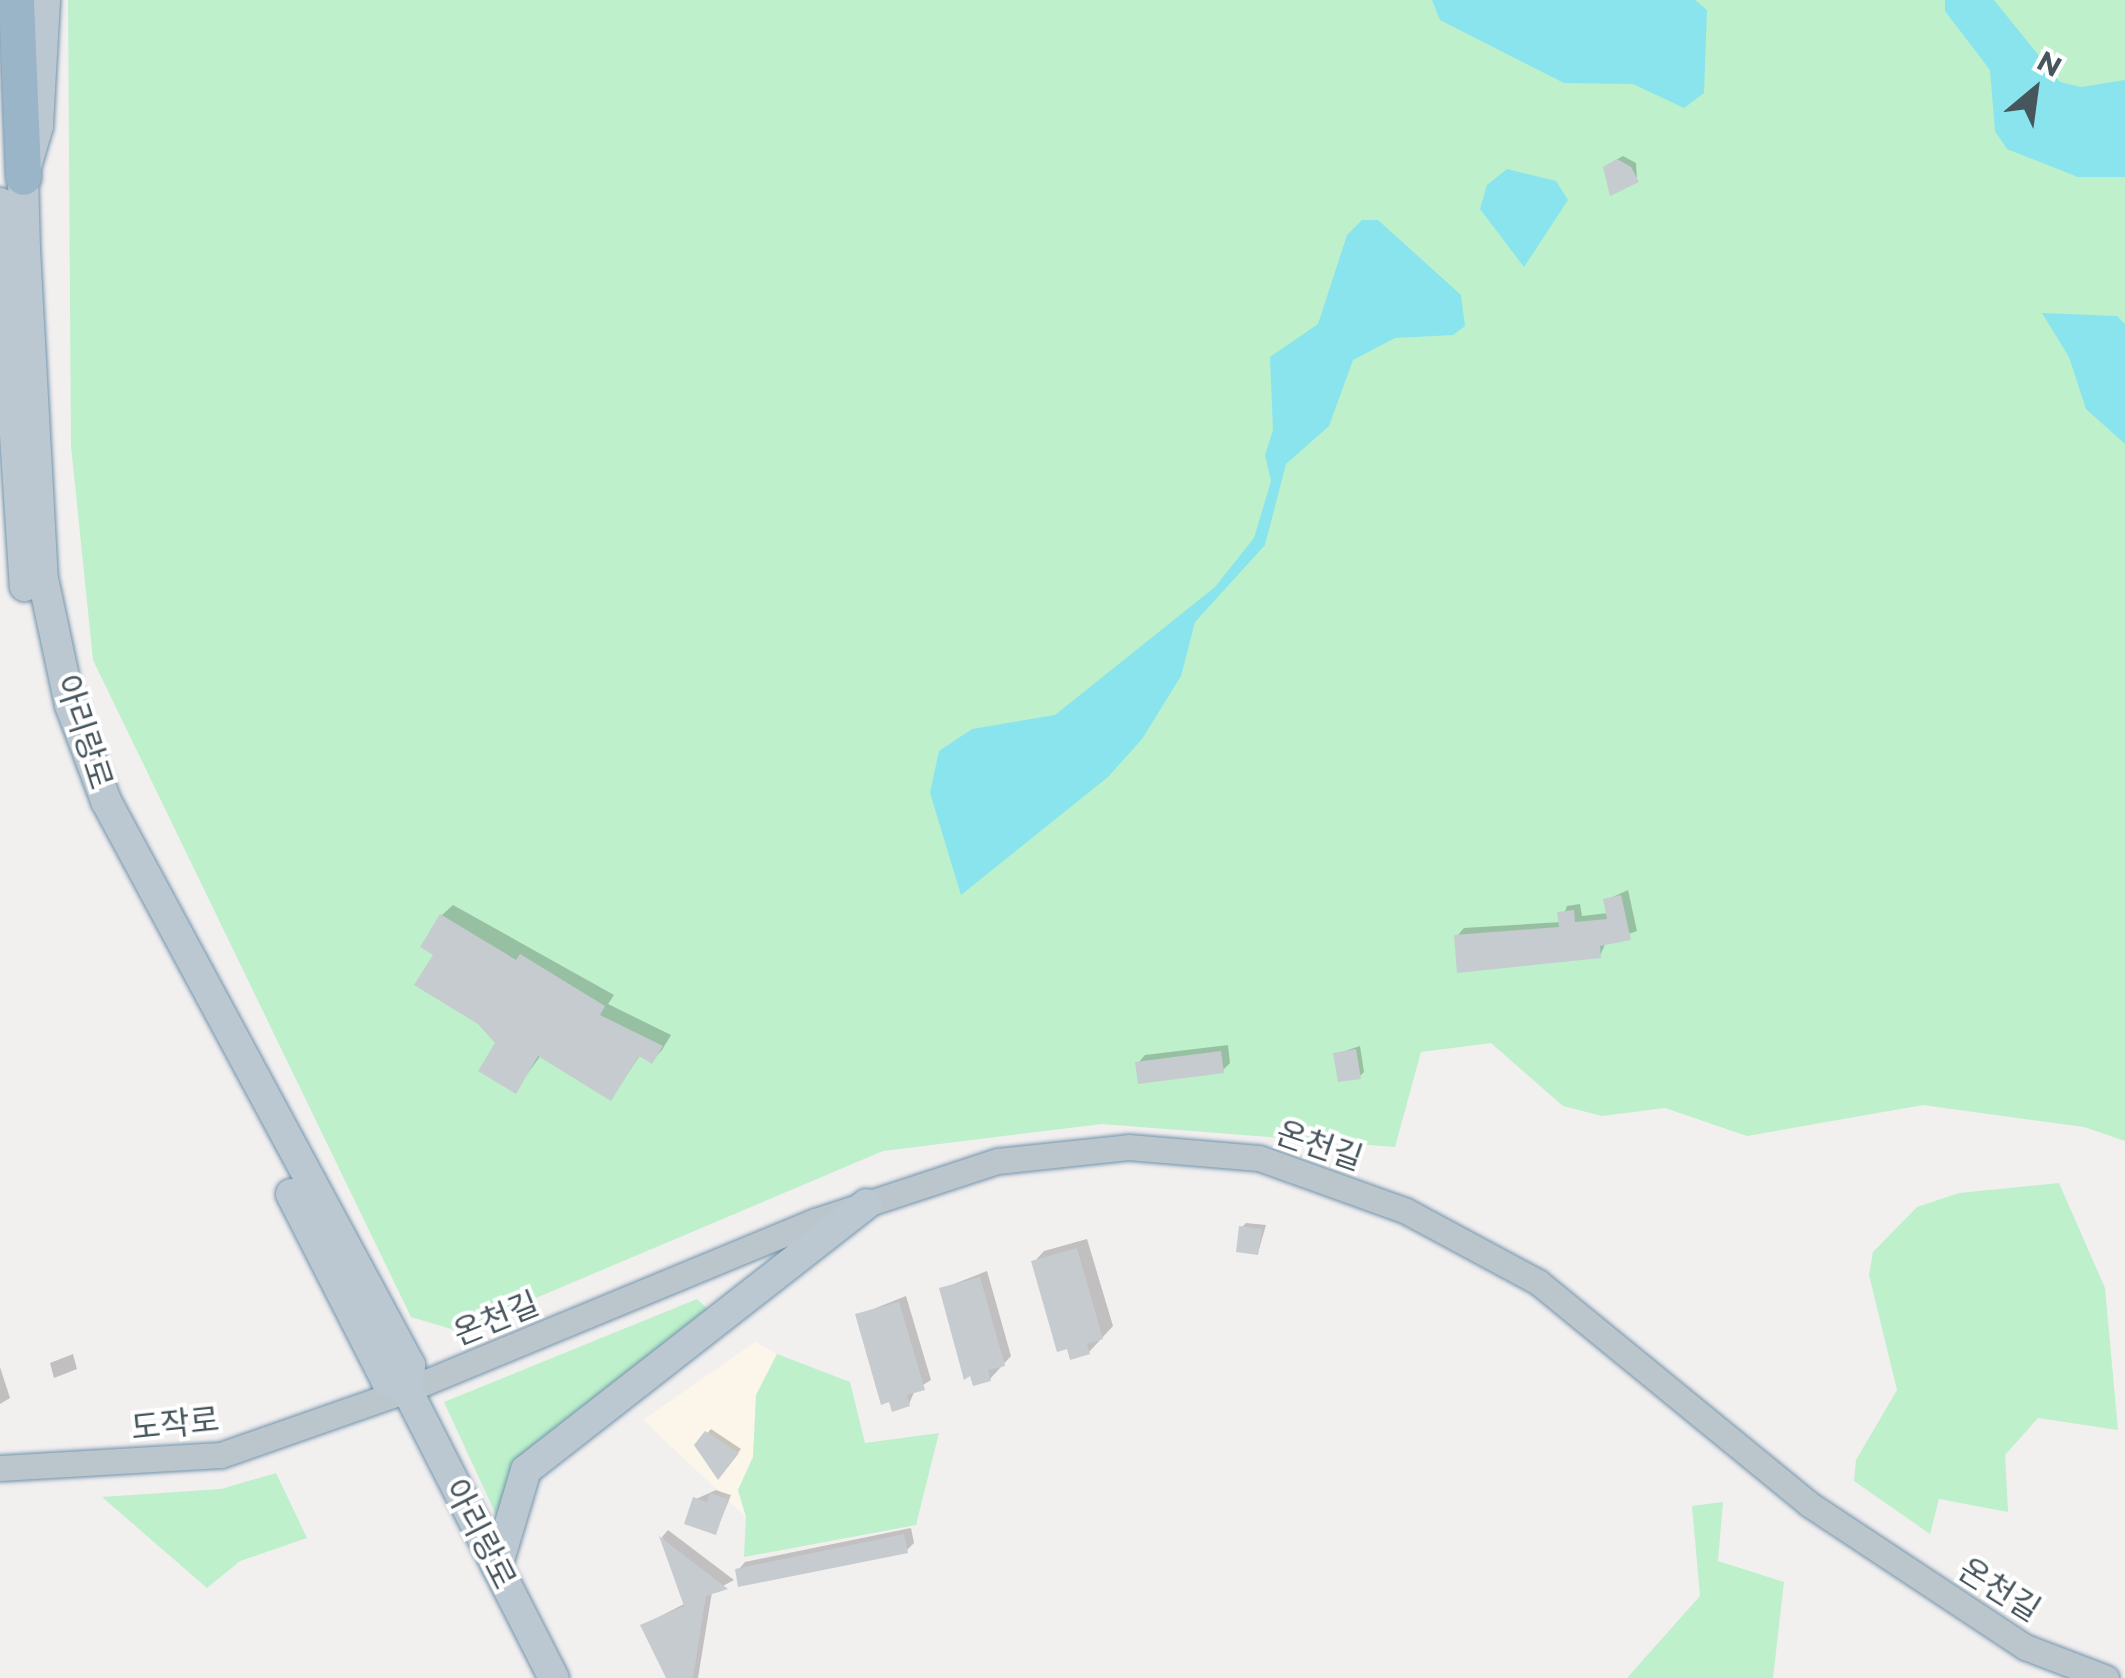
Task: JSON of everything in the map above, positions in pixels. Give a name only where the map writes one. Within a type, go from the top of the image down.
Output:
[{"type":"highway","name":"아리랑로","points":[[11,190],[16,0]]},
{"type":"main road","points":[[11,190],[38,126],[45,0]]},
{"type":"main road","name":"아리랑로","points":[[11,190],[43,580],[70,705],[106,801],[410,1365],[407,1390],[554,1678]]},
{"type":"main road","points":[[497,1567],[526,1470],[867,1204]]},
{"type":"street","name":"온천길","points":[[407,1390],[867,1204],[998,1161],[1128,1147],[1259,1158],[1406,1211],[1538,1282],[1809,1504],[2025,1647],[2106,1678]]},
{"type":"street","name":"도작로","points":[[0,1468],[222,1455],[407,1390]]},
{"type":"shaded area","points":[[755,1342],[777,1354],[756,1395],[753,1457],[738,1490],[746,1517],[643,1420]]},
{"type":"green space","points":[[68,0],[2125,0],[2125,1141],[2084,1127],[1923,1105],[1747,1136],[1665,1108],[1602,1116],[1563,1106],[1491,1043],[1421,1052],[1395,1147],[1102,1124],[883,1151],[458,1331],[411,1317],[93,660],[71,446]]},
{"type":"green space","points":[[2059,1183],[2105,1288],[2118,1430],[2038,1418],[2005,1455],[2008,1512],[1939,1499],[1930,1534],[1854,1481],[1856,1460],[1897,1390],[1869,1275],[1873,1252],[1917,1207],[1959,1193]]},
{"type":"green space","points":[[697,1299],[711,1312],[512,1464],[497,1517],[444,1402]]},
{"type":"green space","points":[[777,1354],[850,1382],[865,1443],[939,1433],[916,1525],[744,1557],[746,1517],[738,1490],[753,1457],[756,1395]]},
{"type":"green space","points":[[276,1473],[307,1538],[240,1561],[207,1588],[102,1497],[221,1489]]},
{"type":"green space","points":[[1723,1502],[1718,1561],[1784,1582],[1773,1678],[1627,1678],[1700,1596],[1692,1506]]},
{"type":"water","points":[[1432,0],[1695,0],[1707,10],[1704,93],[1684,108],[1633,84],[1564,83],[1440,20]]},
{"type":"water","points":[[1945,0],[1994,0],[2060,82],[2081,87],[2125,80],[2125,177],[2078,177],[2007,149],[1995,131],[1990,70],[1945,11]]},
{"type":"water","points":[[1507,169],[1556,181],[1568,200],[1524,267],[1480,209],[1487,185]]},
{"type":"water","points":[[1362,220],[1378,220],[1461,295],[1465,326],[1453,335],[1395,338],[1353,360],[1329,426],[1286,464],[1265,545],[1195,622],[1181,676],[1142,739],[1108,777],[961,895],[930,793],[939,751],[972,729],[1055,715],[1215,587],[1254,538],[1271,481],[1265,455],[1273,430],[1270,357],[1318,324],[1347,235]]},
{"type":"water","points":[[2042,313],[2117,316],[2125,324],[2125,444],[2086,409],[2069,357]]},
{"type":"building","points":[[1617,159],[1631,167],[1639,182],[1610,196],[1603,167]]},
{"type":"building","points":[[1621,895],[1631,940],[1600,946],[1601,958],[1457,973],[1454,935],[1559,927],[1557,912],[1574,910],[1575,922],[1607,919],[1603,899]]},
{"type":"building","points":[[440,914],[516,960],[520,954],[605,1006],[600,1015],[663,1046],[652,1064],[639,1056],[611,1101],[538,1056],[516,1094],[478,1071],[495,1043],[478,1024],[414,985],[433,955],[420,947]]},
{"type":"building","points":[[1356,1049],[1361,1079],[1338,1082],[1333,1053]]},
{"type":"building","points":[[1221,1051],[1224,1073],[1138,1084],[1135,1062]]},
{"type":"building","points":[[1239,1226],[1262,1229],[1258,1255],[1236,1252]]},
{"type":"building","points":[[1077,1248],[1103,1339],[1087,1344],[1090,1354],[1070,1360],[1067,1349],[1057,1352],[1031,1261]]},
{"type":"building","points":[[980,1277],[1005,1366],[988,1370],[991,1381],[973,1386],[970,1376],[964,1380],[939,1288]]},
{"type":"building","points":[[899,1302],[925,1390],[907,1395],[910,1406],[892,1412],[889,1402],[881,1405],[855,1314]]},
{"type":"building","points":[[705,1431],[739,1453],[718,1480],[694,1445]]},
{"type":"building","points":[[710,1493],[728,1499],[716,1535],[684,1524],[693,1497],[707,1502]]},
{"type":"building","points":[[904,1534],[908,1553],[738,1587],[735,1569]]},
{"type":"building","points":[[659,1536],[728,1589],[706,1596],[693,1678],[666,1678],[640,1625],[684,1606]]}]
